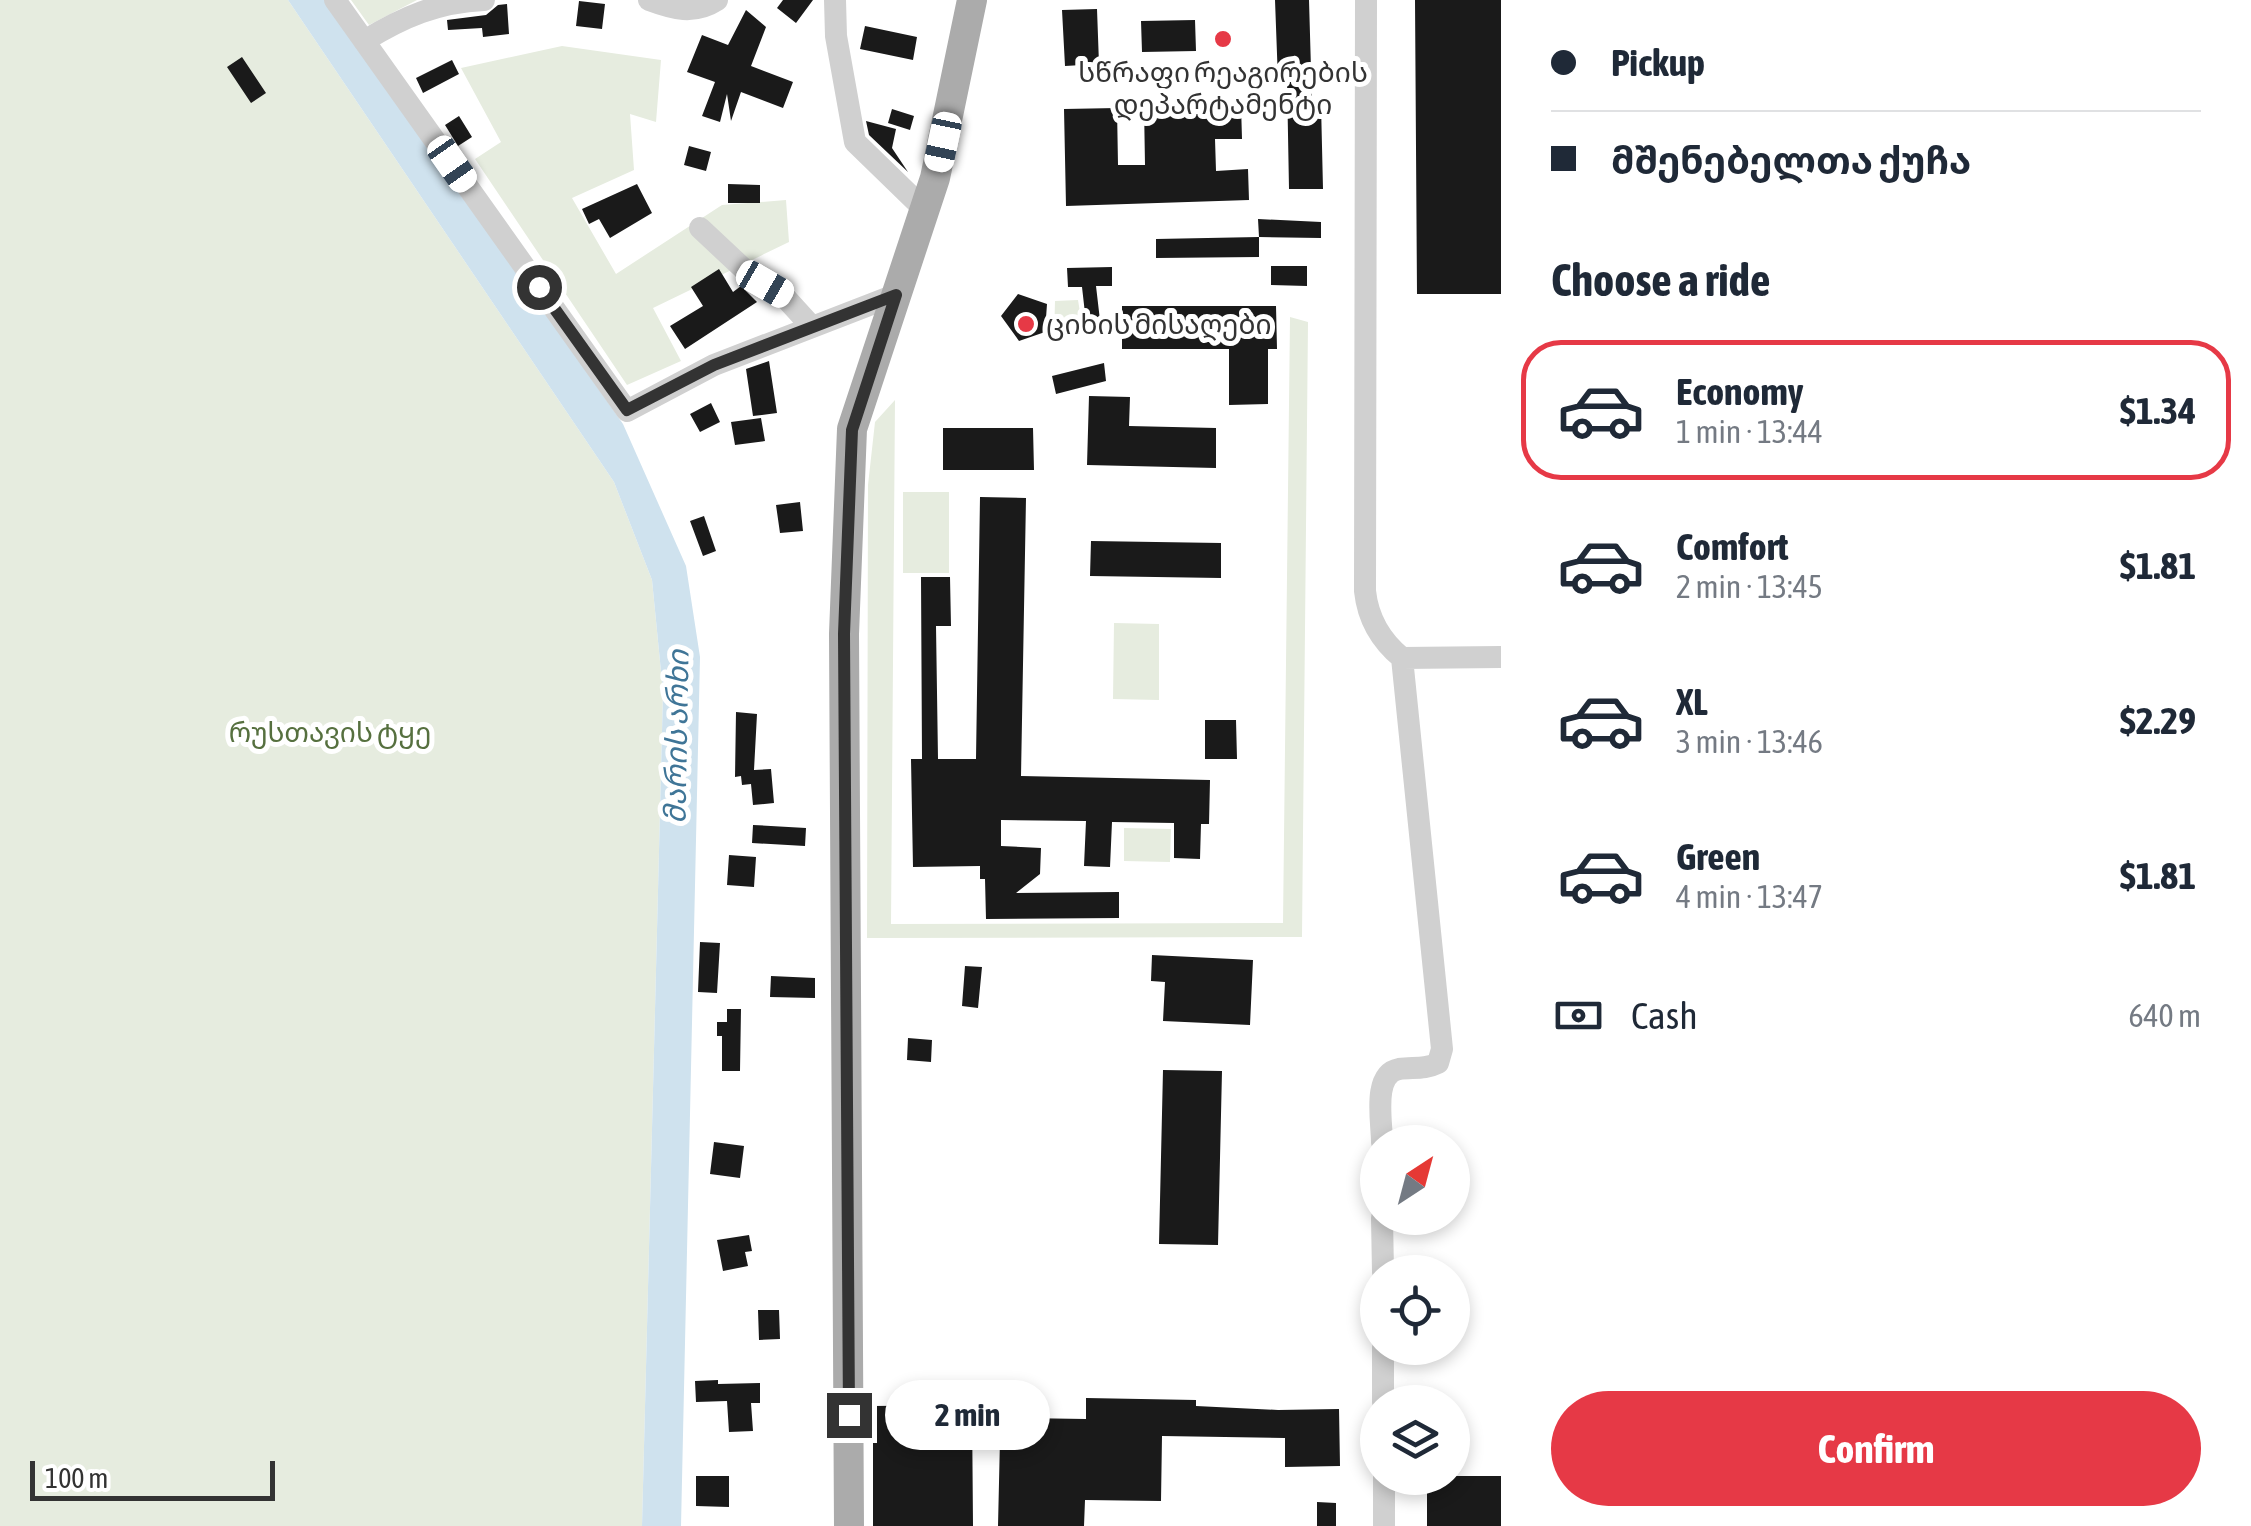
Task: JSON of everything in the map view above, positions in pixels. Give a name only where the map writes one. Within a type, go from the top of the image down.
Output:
[{"type":"main road","points":[[850,1526],[844,634],[852,430],[936,178],[972,0]]},
{"type":"street","points":[[335,0],[627,410],[714,365],[896,295]]},
{"type":"street","points":[[364,40],[402,17],[460,1],[484,0]]},
{"type":"street","points":[[648,0],[696,11],[717,0]]},
{"type":"street","points":[[835,0],[836,36],[854,142],[926,211]]},
{"type":"street","points":[[1366,0],[1365,591],[1368,613],[1379,634],[1402,658],[1442,1049],[1438,1063],[1425,1070],[1389,1072],[1382,1083],[1382,1125]]},
{"type":"street","points":[[700,228],[748,274],[782,294],[812,327]]},
{"type":"street","points":[[1402,658],[1501,657]]},
{"type":"street","points":[[1384,1495],[1384,1526]]},
{"type":"green space","name":"რუსთავის ტყე","points":[[0,0],[288,0],[614,482],[652,580],[663,692],[642,1526],[0,1526]]},
{"type":"green space","points":[[351,0],[417,0],[369,25]]},
{"type":"green space","points":[[562,46],[661,60],[656,122],[630,114],[634,170],[572,198],[616,274],[722,205],[786,200],[789,242],[653,308],[681,361],[627,385],[475,159],[501,142],[461,68]]},
{"type":"green space","points":[[1078,300],[1083,331],[1054,339],[1055,301]]},
{"type":"green space","points":[[1290,317],[1308,322],[1302,937],[867,938],[868,485],[875,422],[895,400],[891,924],[1283,923]]},
{"type":"green space","points":[[903,492],[949,492],[949,573],[903,573]]},
{"type":"green space","points":[[1114,623],[1159,624],[1159,700],[1113,699]]},
{"type":"green space","points":[[1124,828],[1171,829],[1170,862],[1124,861]]},
{"type":"water","name":"მარის არხი","points":[[288,0],[326,0],[623,424],[686,566],[700,657],[681,1526],[642,1526],[663,692],[652,580],[614,482]]},
{"type":"building","points":[[783,0],[813,0],[796,23],[777,8]]},
{"type":"building","points":[[1275,0],[1309,0],[1312,104],[1321,104],[1323,189],[1289,189],[1287,80],[1278,81]]},
{"type":"building","points":[[1415,0],[1501,0],[1501,294],[1417,294]]},
{"type":"building","points":[[579,1],[605,4],[602,29],[576,26]]},
{"type":"building","points":[[507,4],[509,34],[483,37],[482,28],[448,30],[447,20],[486,15],[498,5]]},
{"type":"building","points":[[1097,9],[1099,64],[1065,66],[1062,10]]},
{"type":"building","points":[[746,10],[766,27],[751,66],[793,82],[783,108],[741,92],[731,121],[727,94],[720,122],[702,116],[715,82],[687,72],[702,35],[728,45]]},
{"type":"building","points":[[1195,20],[1196,51],[1142,52],[1141,21]]},
{"type":"building","points":[[865,26],[917,37],[913,60],[860,49]]},
{"type":"building","points":[[242,57],[266,93],[251,103],[227,67]]},
{"type":"building","points":[[452,60],[459,74],[423,93],[416,78]]},
{"type":"building","points":[[1241,105],[1242,139],[1215,139],[1216,171],[1248,169],[1249,200],[1066,206],[1064,109],[1117,108],[1118,165],[1145,165],[1144,106]]},
{"type":"building","points":[[892,109],[914,116],[910,130],[888,123]]},
{"type":"building","points":[[459,116],[472,137],[458,146],[445,125]]},
{"type":"building","points":[[866,121],[896,129],[892,148],[908,172],[869,135]]},
{"type":"building","points":[[689,146],[711,152],[706,171],[684,165]]},
{"type":"building","points":[[637,184],[652,213],[610,238],[599,219],[589,224],[582,209]]},
{"type":"building","points":[[728,184],[760,185],[760,203],[728,203]]},
{"type":"building","points":[[1258,219],[1321,222],[1321,238],[1259,237]]},
{"type":"building","points":[[1259,237],[1259,257],[1156,258],[1156,239]]},
{"type":"building","points":[[1271,266],[1307,266],[1307,286],[1271,285]]},
{"type":"building","points":[[1112,267],[1112,286],[1096,286],[1101,329],[1087,331],[1082,287],[1068,287],[1067,268]]},
{"type":"building","points":[[719,269],[733,292],[741,286],[757,302],[685,349],[670,326],[703,306],[691,287]]},
{"type":"building","name":"ციხის მისაღები","points":[[1018,294],[1047,304],[1045,332],[1019,341],[1001,316]]},
{"type":"building","points":[[1122,306],[1276,306],[1277,349],[1268,349],[1268,404],[1229,405],[1229,349],[1122,349]]},
{"type":"building","points":[[769,361],[777,413],[753,416],[746,369]]},
{"type":"building","points":[[1104,363],[1106,381],[1056,394],[1052,376]]},
{"type":"building","points":[[1089,396],[1130,397],[1129,426],[1216,428],[1216,468],[1087,465]]},
{"type":"building","points":[[711,403],[720,422],[700,432],[690,414]]},
{"type":"building","points":[[761,418],[765,441],[735,445],[731,422]]},
{"type":"building","points":[[943,428],[1033,428],[1034,470],[943,470]]},
{"type":"building","points":[[980,497],[1026,498],[1021,776],[1210,780],[1209,824],[1201,824],[1200,859],[1174,858],[1174,823],[1112,822],[1110,867],[1084,866],[1086,821],[1001,820],[1001,846],[1041,848],[1040,874],[1016,893],[1119,892],[1119,918],[986,919],[985,879],[980,879],[980,866],[913,867],[911,759],[922,759],[921,577],[950,577],[951,626],[936,626],[938,759],[976,759]]},
{"type":"building","points":[[800,502],[803,531],[780,533],[776,505]]},
{"type":"building","points":[[704,516],[716,551],[703,556],[690,521]]},
{"type":"building","points":[[1091,541],[1221,543],[1221,578],[1090,576]]},
{"type":"building","points":[[736,712],[757,714],[754,770],[771,769],[774,803],[753,805],[751,784],[742,785],[741,776],[735,777]]},
{"type":"building","points":[[1205,720],[1236,720],[1237,759],[1205,759]]},
{"type":"building","points":[[753,825],[806,828],[805,846],[752,843]]},
{"type":"building","points":[[729,855],[756,857],[754,887],[727,885]]},
{"type":"building","points":[[700,942],[720,943],[717,993],[698,992]]},
{"type":"building","points":[[1152,955],[1253,960],[1250,1025],[1163,1021],[1165,982],[1151,981]]},
{"type":"building","points":[[965,966],[982,967],[978,1008],[962,1006]]},
{"type":"building","points":[[771,976],[815,978],[815,998],[770,997]]},
{"type":"building","points":[[727,1009],[741,1009],[740,1071],[722,1071],[722,1036],[717,1036],[717,1022],[727,1022]]},
{"type":"building","points":[[908,1038],[932,1040],[931,1062],[907,1060]]},
{"type":"building","points":[[1163,1070],[1222,1071],[1218,1245],[1159,1244]]},
{"type":"building","points":[[714,1142],[744,1146],[740,1178],[710,1174]]},
{"type":"building","points":[[749,1235],[752,1251],[745,1252],[748,1266],[723,1271],[717,1240]]},
{"type":"building","points":[[758,1310],[779,1310],[780,1339],[759,1340]]},
{"type":"building","points":[[718,1380],[718,1384],[760,1383],[760,1403],[751,1403],[753,1431],[729,1432],[727,1401],[696,1402],[695,1381]]},
{"type":"building","points":[[1086,1398],[1196,1400],[1196,1406],[1278,1410],[1339,1409],[1340,1466],[1285,1467],[1285,1438],[1162,1436],[1161,1501],[1085,1500],[1084,1526],[998,1526],[1000,1439],[1022,1440],[1022,1418],[1086,1419]]},
{"type":"building","points":[[972,1405],[973,1526],[873,1526],[873,1406]]},
{"type":"building","points":[[696,1476],[729,1476],[729,1507],[696,1506]]},
{"type":"building","points":[[1470,1476],[1501,1476],[1501,1526],[1427,1526],[1427,1495],[1470,1495]]},
{"type":"building","points":[[1317,1502],[1336,1503],[1336,1526],[1317,1526]]},
{"type":"place","name":"სწრაფი რეაგირების დეპარტამენტი","points":[[1223,39]]},
{"type":"place","name":"ციხის მისაღები","points":[[1026,324]]},
{"type":"route","points":[[539,287],[627,410],[714,365],[896,295],[852,430],[844,634],[849,1415]]}]
